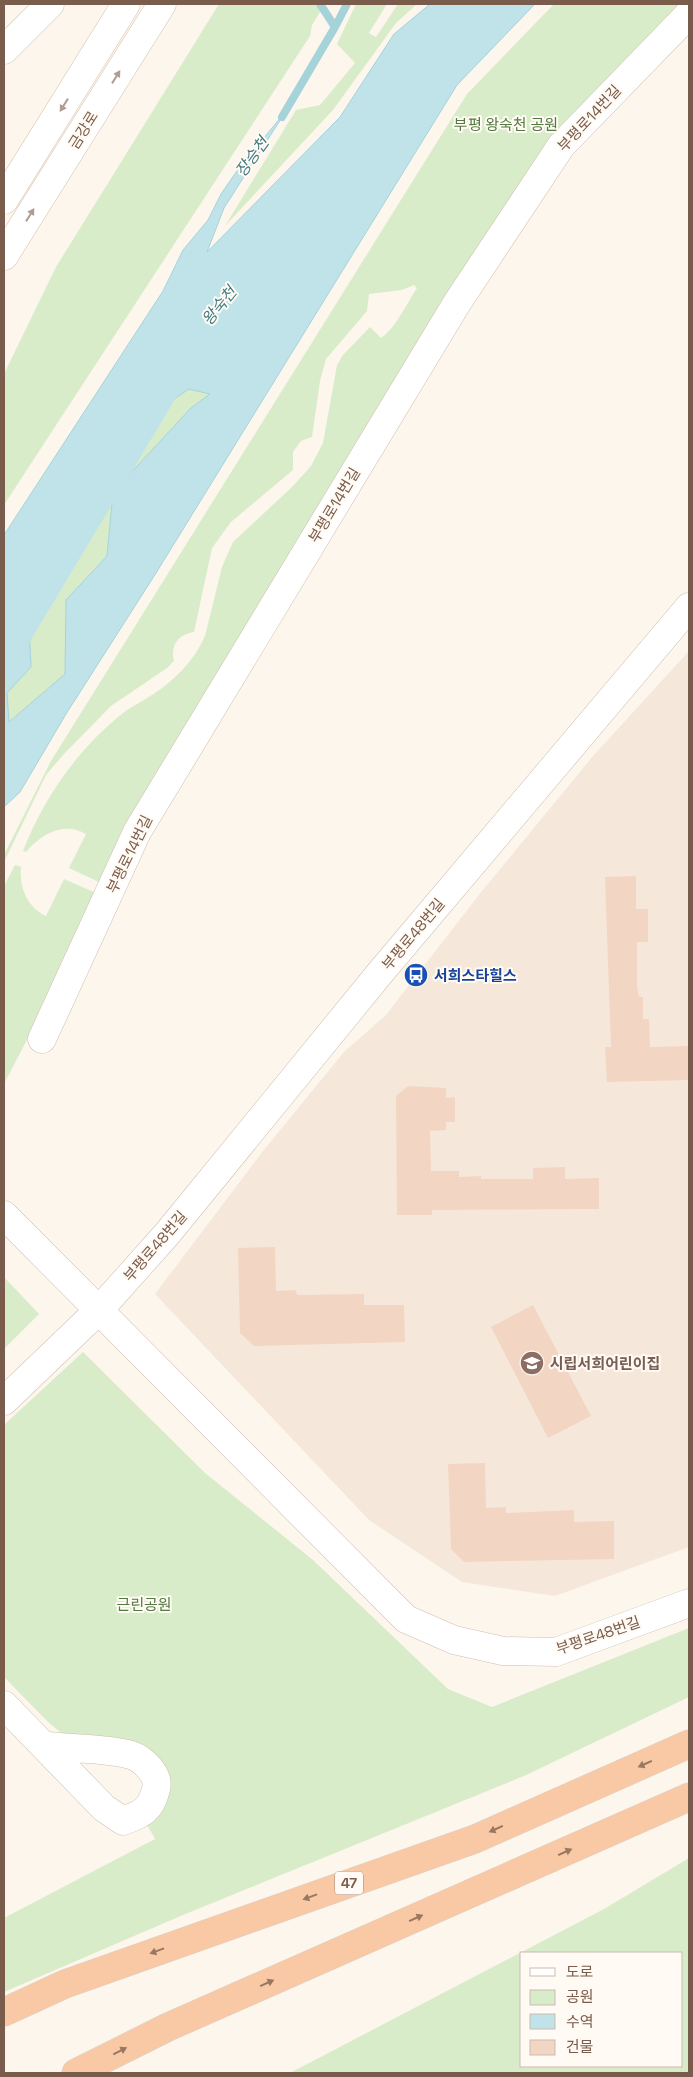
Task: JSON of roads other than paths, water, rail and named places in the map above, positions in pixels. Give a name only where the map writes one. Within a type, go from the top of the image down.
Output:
[{"type":"highway","name":"47","points":[[4,2012],[65,1984],[474,1839],[689,1744]]},
{"type":"highway","points":[[76,2073],[168,2027],[689,1797]]},
{"type":"street","points":[[4,50],[50,4]]},
{"type":"street","name":"금강로","points":[[4,200],[126,4]]},
{"type":"street","name":"금강로","points":[[4,256],[162,4]]},
{"type":"street","name":"부평로14번길","points":[[42,1038],[137,832],[457,303],[561,146],[689,14]]},
{"type":"street","name":"부평로48번길","points":[[100,1309],[167,1234],[386,966],[689,607]]},
{"type":"street","name":"부평로48번길","points":[[10,1221],[100,1309],[406,1619],[454,1640],[503,1651],[556,1652],[689,1603]]},
{"type":"street","points":[[4,1401],[100,1309]]},
{"type":"street","points":[[4,1705],[43,1745]]},
{"type":"water","points":[[430,4],[535,4],[457,85],[156,573],[66,714],[20,792],[4,807],[4,535],[163,291],[183,250],[208,220],[221,194],[239,168],[286,111],[224,208],[207,252],[340,117],[394,34]],"holes":[[[189,389],[210,394],[191,408],[113,492],[107,556],[66,600],[65,674],[9,722],[7,693],[31,667],[29,625],[62,558],[82,488],[118,436]]]},
{"type":"waterway","name":"장승천","points":[[282,117],[335,27],[320,4]]},
{"type":"waterway","points":[[335,27],[347,4]]},
{"type":"waterway","name":"왕숙천","points":[[4,642],[164,375]]},
{"type":"place","name":"서희스타힐스","points":[[416,975]]},
{"type":"place","name":"시립서희어린이집","points":[[532,1363]]},
{"type":"park label","name":"부평 왕숙천 공원","points":[[506,124]]},
{"type":"park label","name":"근린공원","points":[[144,1604]]}]
